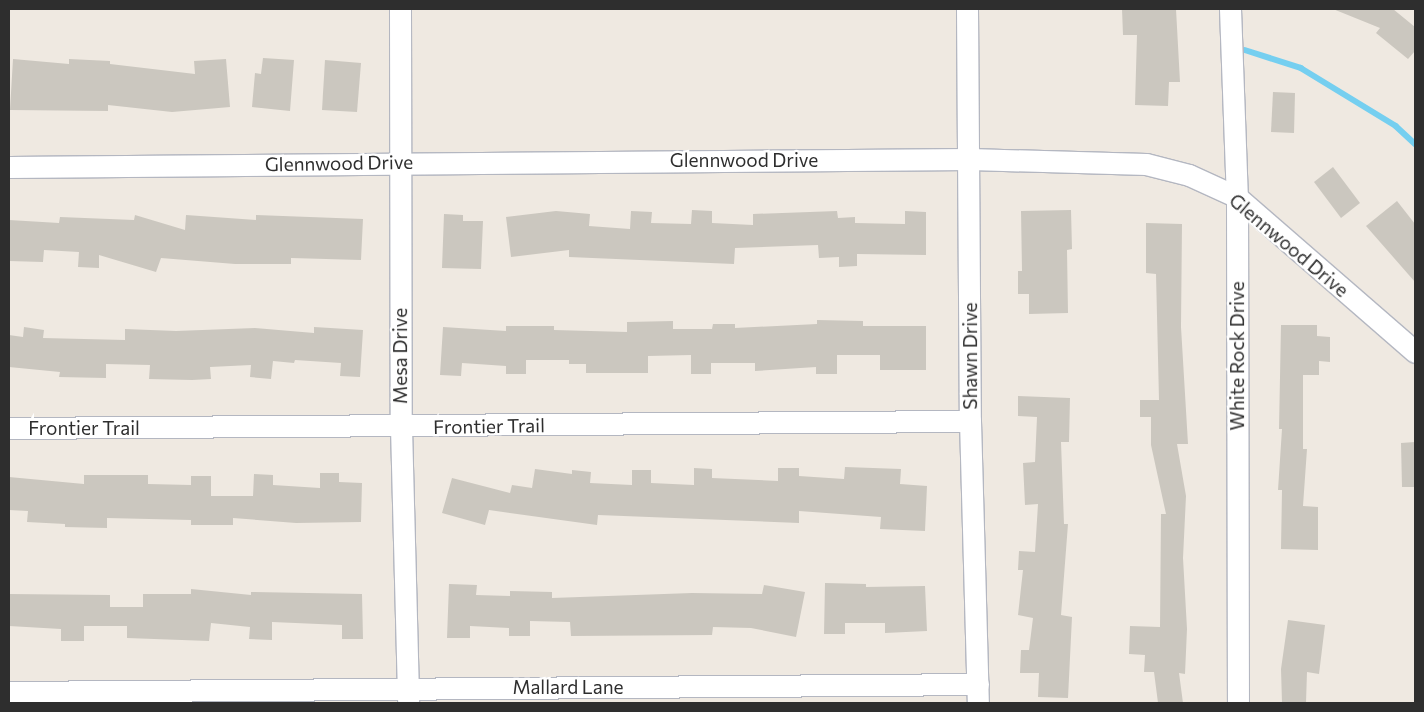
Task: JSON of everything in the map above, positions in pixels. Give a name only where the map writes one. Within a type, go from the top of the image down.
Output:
[{"type":"street","name":"Mesa Drive","points":[[400,9],[401,427],[408,696]]},
{"type":"street","name":"Shawn Drive","points":[[967,9],[970,159],[970,421],[978,694]]},
{"type":"street","name":"White Rock Drive","points":[[1230,9],[1237,197],[1238,703]]},
{"type":"street","name":"Glennwood Drive","points":[[9,166],[970,159],[1146,164],[1189,175],[1237,197],[1415,352]]},
{"type":"street","name":"Frontier Trail","points":[[9,428],[401,427],[970,421]]},
{"type":"street","name":"Mallard Lane","points":[[9,692],[408,696],[978,694]]},
{"type":"building","points":[[1122,9],[1176,9],[1180,82],[1169,82],[1168,106],[1135,105],[1137,35],[1123,35]]},
{"type":"building","points":[[1333,9],[1393,9],[1415,27],[1415,51],[1408,59],[1376,33],[1380,28]]},
{"type":"building","points":[[263,58],[294,60],[290,111],[252,107],[255,73],[261,74]]},
{"type":"building","points":[[13,59],[69,64],[69,59],[110,61],[110,64],[195,74],[194,61],[226,59],[230,107],[172,112],[108,105],[108,111],[10,110]]},
{"type":"building","points":[[325,60],[361,63],[357,112],[322,110]]},
{"type":"building","points":[[1273,92],[1295,93],[1294,133],[1271,132]]},
{"type":"building","points":[[1333,167],[1360,203],[1341,218],[1314,182]]},
{"type":"building","points":[[1397,201],[1415,224],[1415,282],[1366,226]]},
{"type":"building","points":[[692,210],[712,211],[712,223],[753,225],[753,214],[837,211],[838,218],[855,217],[855,223],[905,224],[905,211],[926,212],[926,255],[857,254],[857,266],[839,267],[839,257],[819,258],[818,245],[735,248],[734,264],[569,257],[569,250],[511,257],[506,217],[556,211],[590,214],[589,226],[630,229],[631,211],[652,212],[651,223],[691,224]]},
{"type":"building","points":[[1071,210],[1072,249],[1067,250],[1068,313],[1029,314],[1029,294],[1018,294],[1018,271],[1022,271],[1021,211]]},
{"type":"building","points":[[444,214],[463,215],[463,221],[483,221],[481,269],[442,268]]},
{"type":"building","points":[[135,215],[185,230],[186,215],[256,220],[256,215],[363,219],[361,260],[291,258],[291,264],[235,264],[161,258],[156,272],[99,255],[99,268],[78,267],[79,252],[44,250],[43,262],[9,261],[9,220],[59,223],[60,217],[134,220]]},
{"type":"building","points":[[1146,223],[1182,224],[1181,327],[1188,444],[1177,444],[1186,496],[1183,558],[1187,629],[1185,674],[1179,673],[1183,703],[1158,703],[1154,672],[1144,672],[1145,655],[1129,654],[1130,626],[1160,627],[1161,514],[1166,514],[1151,445],[1151,417],[1140,417],[1140,400],[1159,400],[1156,274],[1146,273]]},
{"type":"building","points":[[817,320],[863,321],[863,326],[926,326],[926,370],[880,370],[880,355],[837,355],[837,374],[816,374],[816,367],[755,371],[755,363],[711,363],[711,374],[691,374],[691,355],[648,356],[648,373],[586,373],[586,364],[569,364],[569,360],[526,360],[526,374],[506,374],[506,366],[462,363],[461,376],[440,375],[443,327],[506,331],[506,326],[554,326],[554,330],[627,332],[627,322],[673,321],[673,329],[712,329],[713,324],[735,324],[735,328],[817,324]]},
{"type":"building","points":[[1281,325],[1317,325],[1317,336],[1330,337],[1330,362],[1319,361],[1319,375],[1303,375],[1303,449],[1307,449],[1303,506],[1318,507],[1318,550],[1281,549],[1282,490],[1278,490],[1282,429],[1279,429]]},
{"type":"building","points":[[24,327],[44,330],[43,338],[125,340],[125,329],[176,331],[255,328],[314,333],[314,327],[363,330],[360,377],[340,376],[341,363],[295,360],[294,363],[273,361],[271,379],[250,377],[251,365],[210,367],[211,379],[149,379],[150,365],[106,364],[106,378],[59,377],[60,372],[9,367],[9,335],[23,337]]},
{"type":"building","points":[[1018,396],[1070,398],[1069,442],[1061,442],[1064,524],[1068,524],[1061,615],[1072,617],[1068,698],[1038,697],[1039,673],[1020,673],[1021,650],[1029,650],[1033,618],[1018,615],[1023,570],[1018,570],[1019,551],[1035,552],[1038,504],[1025,505],[1023,463],[1035,462],[1037,417],[1018,416]]},
{"type":"building","points":[[1415,442],[1415,487],[1402,487],[1401,443]]},
{"type":"building","points":[[845,467],[901,469],[900,484],[927,486],[925,531],[880,529],[881,517],[799,511],[799,523],[598,515],[597,525],[489,510],[485,525],[442,513],[452,478],[510,493],[512,485],[532,488],[535,469],[572,474],[572,470],[591,472],[590,483],[632,485],[632,470],[651,470],[651,483],[694,485],[694,468],[712,469],[712,478],[778,481],[778,468],[799,468],[799,476],[844,479]]},
{"type":"building","points":[[320,473],[339,473],[339,482],[362,483],[361,522],[296,523],[233,518],[233,525],[191,525],[191,520],[107,518],[107,528],[65,527],[65,524],[27,522],[28,511],[9,510],[9,477],[84,484],[84,475],[148,475],[148,484],[191,485],[191,476],[211,476],[211,496],[253,496],[254,474],[273,475],[273,485],[320,488]]},
{"type":"building","points":[[825,583],[866,584],[866,587],[925,586],[927,631],[885,633],[885,623],[845,623],[845,634],[824,634]]},
{"type":"building","points":[[449,584],[477,585],[476,595],[510,596],[510,591],[552,592],[552,598],[692,593],[762,594],[764,585],[805,592],[796,637],[751,628],[713,627],[712,635],[571,636],[570,622],[530,621],[530,636],[509,636],[509,628],[470,626],[470,638],[447,638]]},
{"type":"building","points":[[191,589],[251,595],[251,592],[362,594],[363,639],[342,639],[342,625],[272,622],[272,640],[249,639],[250,627],[211,623],[209,641],[127,638],[127,626],[84,626],[84,641],[61,641],[61,629],[9,626],[9,594],[110,595],[110,607],[143,607],[143,594],[191,594]]},
{"type":"building","points":[[1288,620],[1325,625],[1319,674],[1307,672],[1306,703],[1282,703],[1281,669]]},
{"type":"waterway","points":[[1245,50],[1301,68],[1396,126],[1415,144]]}]
